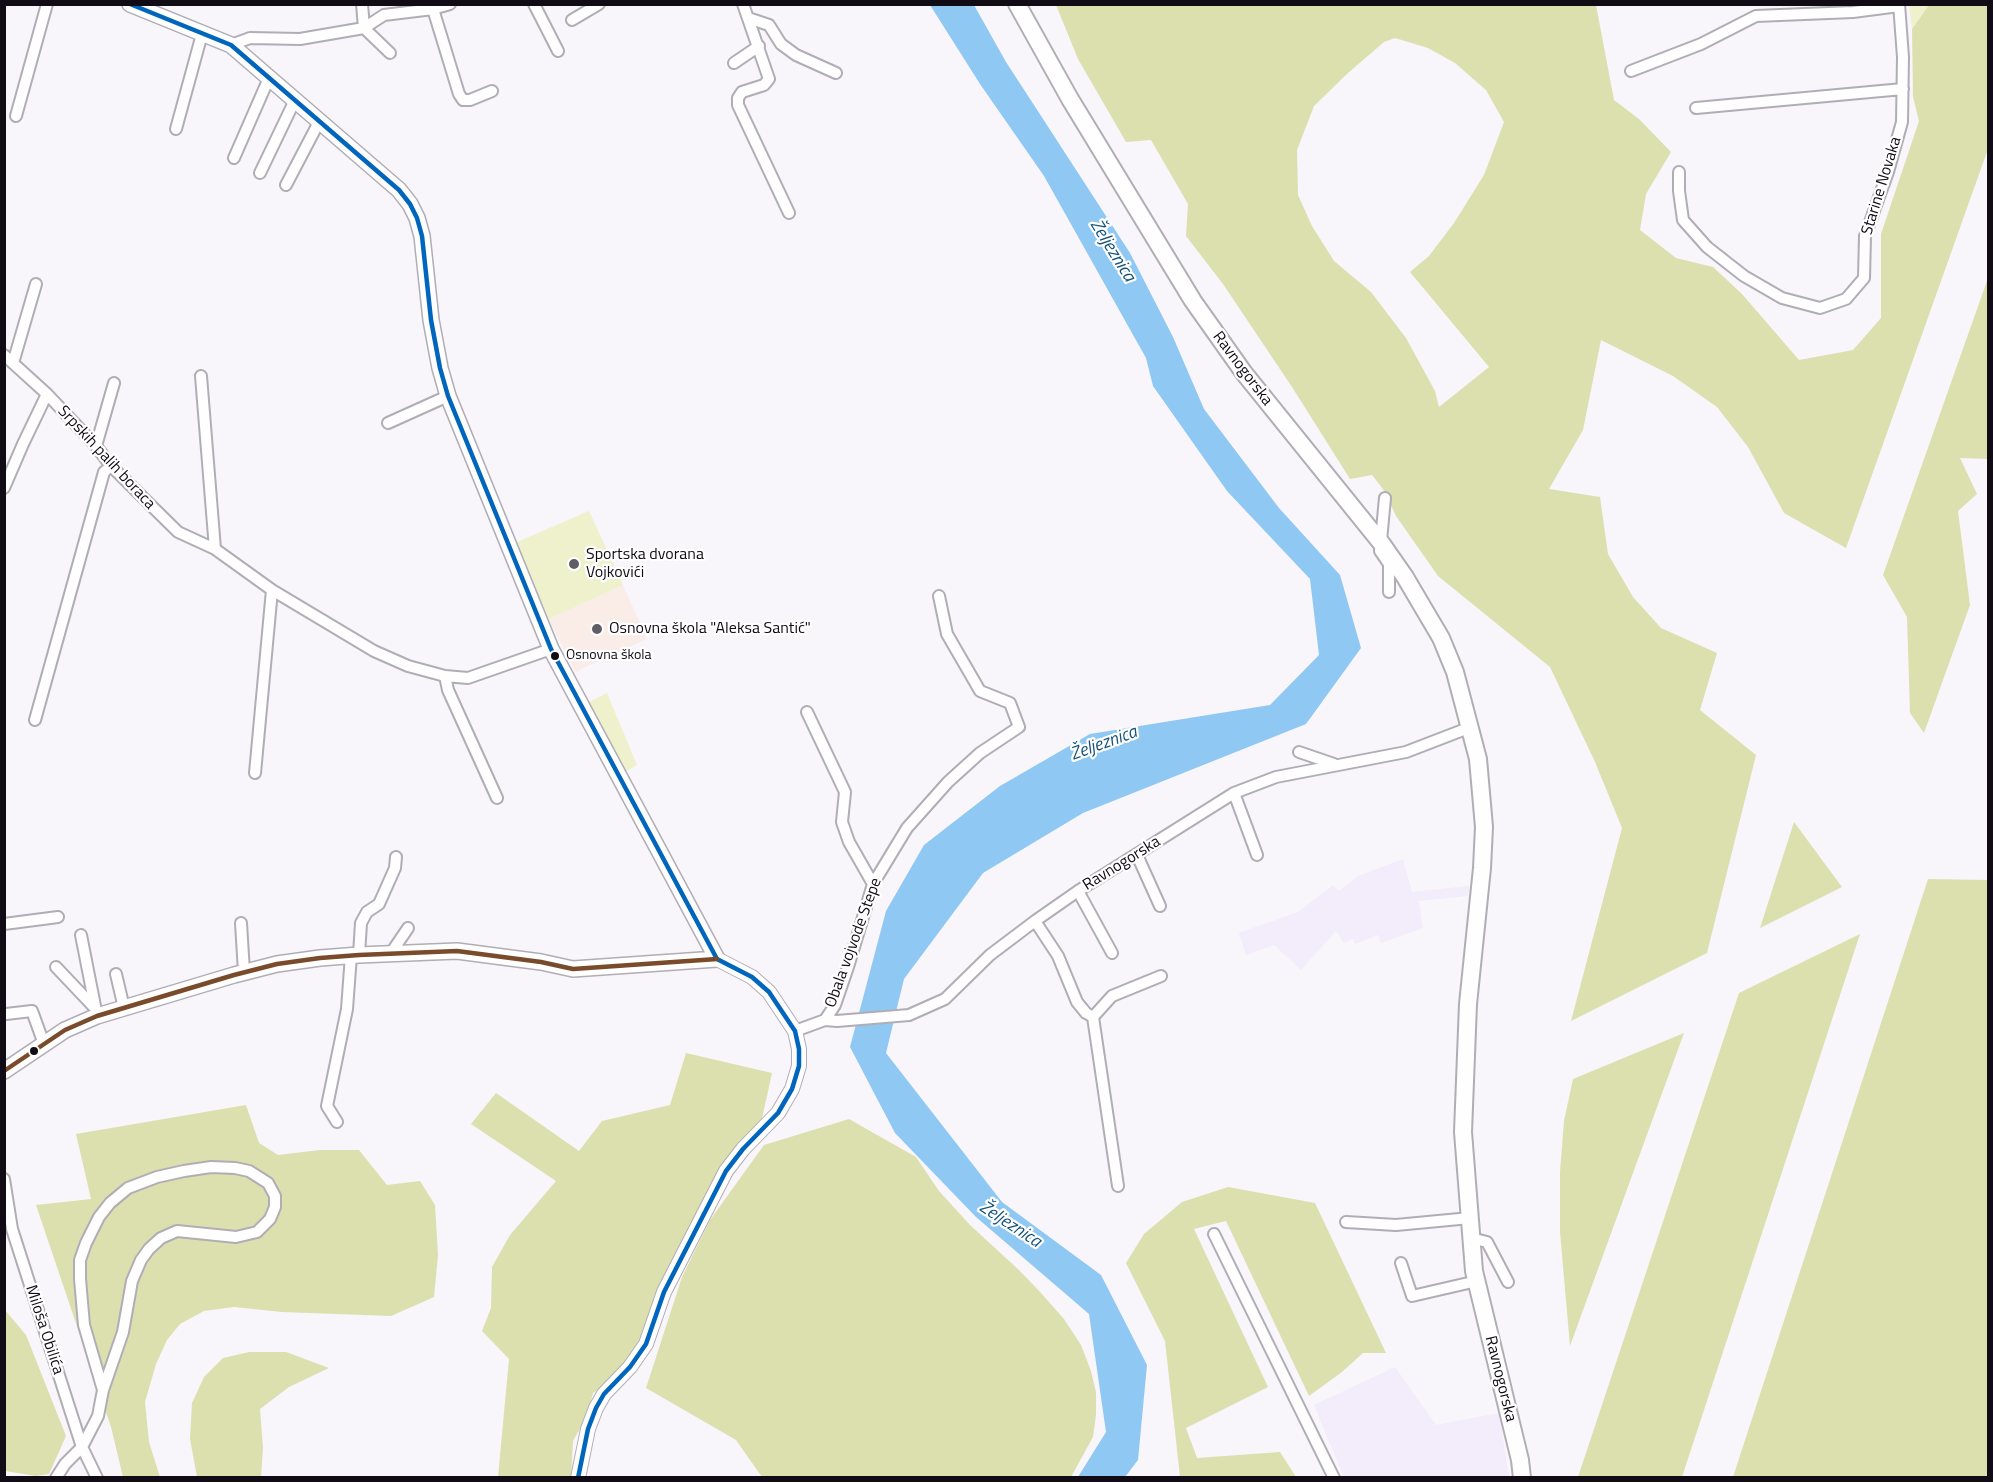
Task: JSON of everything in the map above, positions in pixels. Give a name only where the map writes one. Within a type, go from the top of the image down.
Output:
[{"type":"main road","points":[[4,1071],[95,1012],[124,1008],[277,964],[355,955],[457,951],[573,969],[717,959],[551,649],[448,396],[431,320],[423,245],[417,218],[410,204],[399,190],[231,45],[130,4]]},
{"type":"main road","name":"Ravnogorska","points":[[1017,4],[1070,99],[1193,302],[1258,391],[1382,544],[1417,596],[1441,638],[1455,672],[1478,759],[1484,827],[1468,1004],[1463,1132],[1471,1238],[1476,1281],[1523,1476]]},
{"type":"street","points":[[16,116],[47,4]]},
{"type":"street","points":[[362,4],[363,28],[390,53]]},
{"type":"street","points":[[231,45],[250,38],[300,39],[363,28],[384,15],[433,9],[450,4]]},
{"type":"street","points":[[534,4],[558,51]]},
{"type":"street","points":[[572,20],[599,4]]},
{"type":"street","points":[[743,4],[769,79],[764,85],[742,92],[738,98],[738,105],[789,213]]},
{"type":"street","points":[[1631,71],[1701,44],[1756,16],[1853,12],[1899,5]]},
{"type":"street","name":"Starine Novaka","points":[[1679,172],[1683,220],[1707,247],[1744,276],[1782,298],[1820,308],[1846,298],[1864,278],[1865,236],[1888,172],[1902,122],[1903,57],[1899,5]]},
{"type":"street","points":[[433,9],[459,94],[463,100],[470,100],[492,91]]},
{"type":"street","points":[[748,18],[769,25],[781,44],[796,55],[836,73]]},
{"type":"street","points":[[176,129],[202,34]]},
{"type":"street","points":[[734,63],[759,46]]},
{"type":"street","points":[[234,158],[269,78]]},
{"type":"street","points":[[1696,108],[1903,89]]},
{"type":"street","points":[[260,173],[295,100]]},
{"type":"street","points":[[285,185],[319,122]]},
{"type":"street","points":[[9,359],[36,284]]},
{"type":"street","name":"Srpskih palih boraca","points":[[9,359],[47,394],[96,446],[111,466],[178,532],[215,549],[272,590],[374,651],[408,666],[445,676],[468,678],[551,649]]},
{"type":"street","points":[[201,376],[215,549]]},
{"type":"street","points":[[96,446],[114,383]]},
{"type":"street","points":[[4,488],[47,394]]},
{"type":"street","points":[[388,423],[448,396]]},
{"type":"street","points":[[35,720],[104,472],[111,466]]},
{"type":"street","points":[[1386,498],[1380,551],[1389,564],[1389,592]]},
{"type":"street","points":[[255,773],[272,590]]},
{"type":"street","name":"Obala vojvode Stepe","points":[[831,1021],[873,884],[907,828],[948,782],[980,753],[1019,727],[1010,704],[980,691],[948,634],[939,596]]},
{"type":"street","points":[[445,676],[448,690],[497,798]]},
{"type":"street","points":[[807,712],[845,792],[842,822],[849,842],[873,884]]},
{"type":"street","name":"Ravnogorska","points":[[795,1031],[831,1021],[909,1015],[945,999],[990,955],[1035,921],[1078,891],[1234,793],[1276,777],[1406,752],[1471,727]]},
{"type":"street","points":[[1299,752],[1337,765]]},
{"type":"street","points":[[1234,793],[1257,855]]},
{"type":"street","points":[[1137,855],[1160,906]]},
{"type":"street","points":[[337,1122],[327,1106],[347,1009],[361,923],[367,912],[379,904],[395,868],[396,857]]},
{"type":"street","points":[[1078,891],[1112,953]]},
{"type":"street","points":[[4,924],[58,916]]},
{"type":"street","points":[[1035,921],[1058,956],[1077,1002],[1092,1017],[1118,1186]]},
{"type":"street","points":[[241,923],[244,972]]},
{"type":"street","points":[[391,953],[408,928]]},
{"type":"street","points":[[81,935],[95,1012]]},
{"type":"street","points":[[578,1478],[588,1429],[596,1408],[604,1394],[630,1367],[646,1344],[664,1292],[726,1171],[743,1149],[778,1113],[792,1089],[799,1066],[799,1049],[795,1031],[769,992],[752,977],[717,959]]},
{"type":"street","points":[[56,967],[95,1012]]},
{"type":"street","points":[[116,974],[124,1008]]},
{"type":"street","points":[[1092,1017],[1112,996],[1161,976]]},
{"type":"street","points":[[336,1026],[347,1009]]},
{"type":"street","points":[[6,1014],[32,1011],[44,1044]]},
{"type":"street","points":[[56,1478],[65,1464],[82,1447],[98,1416],[103,1390],[123,1332],[132,1281],[141,1260],[161,1238],[177,1231],[236,1237],[244,1237],[257,1232],[270,1219],[275,1208],[274,1196],[268,1183],[249,1171],[235,1168],[198,1168],[157,1177],[128,1188],[110,1203],[99,1217],[80,1260],[84,1325],[103,1390]]},
{"type":"street","name":"Miloša Obilića","points":[[4,1179],[12,1229],[82,1447],[97,1478]]},
{"type":"street","points":[[1346,1221],[1396,1225],[1470,1218]]},
{"type":"street","points":[[1214,1234],[1334,1478]]},
{"type":"street","points":[[1471,1238],[1487,1242],[1508,1282]]},
{"type":"street","points":[[1401,1263],[1412,1296],[1476,1281]]},
{"type":"shaded area","points":[[623,585],[647,639],[575,672],[549,619]]},
{"type":"shaded area","points":[[1403,859],[1412,892],[1469,886],[1468,896],[1419,901],[1423,928],[1381,943],[1378,935],[1355,944],[1353,939],[1344,943],[1336,931],[1301,970],[1274,945],[1246,955],[1239,933],[1298,912],[1333,885],[1339,891],[1358,876]]},
{"type":"shaded area","points":[[1395,1367],[1436,1425],[1499,1413],[1509,1477],[1344,1477],[1314,1405]]},
{"type":"green space","points":[[1056,5],[1596,5],[1614,100],[1639,119],[1671,152],[1646,194],[1640,230],[1676,258],[1713,267],[1742,294],[1799,360],[1853,350],[1881,318],[1881,234],[1919,121],[1913,97],[1912,29],[1929,5],[1988,5],[1988,149],[1846,548],[1784,513],[1748,447],[1717,407],[1673,376],[1601,340],[1583,430],[1549,489],[1600,497],[1608,554],[1633,597],[1661,628],[1717,653],[1700,710],[1756,755],[1707,953],[1571,1021],[1622,828],[1595,762],[1550,667],[1438,576],[1396,516],[1383,489],[1372,475],[1350,479],[1223,284],[1186,236],[1188,204],[1151,140],[1126,142],[1078,59]],"holes":[[[1395,38],[1428,48],[1455,63],[1486,90],[1504,122],[1484,175],[1454,223],[1429,256],[1410,272],[1489,367],[1439,407],[1435,391],[1406,338],[1371,292],[1334,261],[1312,226],[1298,195],[1297,150],[1314,106],[1384,42]]]},
{"type":"green space","points":[[1909,5],[1929,5],[1912,29]]},
{"type":"green space","points":[[1988,278],[1988,459],[1960,458],[1977,494],[1958,511],[1970,605],[1924,733],[1910,713],[1907,617],[1883,575]]},
{"type":"green space","points":[[589,511],[623,585],[549,619],[515,543]]},
{"type":"green space","points":[[607,693],[637,765],[623,773],[587,703]]},
{"type":"green space","points":[[1794,822],[1842,887],[1760,928]]},
{"type":"green space","points":[[1928,879],[1988,880],[1988,1477],[1733,1477]]},
{"type":"green space","points":[[1860,934],[1682,1477],[1578,1477],[1739,993]]},
{"type":"green space","points":[[1684,1033],[1570,1346],[1560,1232],[1560,1172],[1564,1121],[1573,1079]]},
{"type":"green space","points":[[686,1053],[772,1073],[761,1123],[720,1172],[644,1331],[625,1365],[606,1385],[593,1393],[587,1416],[573,1441],[571,1477],[498,1477],[509,1359],[482,1331],[491,1308],[492,1267],[510,1235],[556,1181],[471,1124],[496,1093],[579,1151],[602,1121],[670,1105]]},
{"type":"green space","points":[[246,1105],[259,1143],[278,1155],[320,1150],[359,1150],[387,1185],[420,1181],[435,1205],[438,1255],[434,1297],[391,1316],[282,1312],[234,1307],[204,1311],[180,1324],[167,1340],[156,1364],[145,1402],[149,1442],[160,1477],[123,1477],[111,1427],[36,1205],[91,1199],[76,1134]]},
{"type":"green space","points":[[849,1119],[916,1157],[939,1191],[970,1225],[1041,1293],[1064,1319],[1081,1345],[1096,1392],[1096,1415],[1093,1437],[1071,1477],[762,1477],[736,1440],[646,1388],[682,1277],[710,1220],[764,1145]]},
{"type":"green space","points":[[1228,1187],[1315,1203],[1386,1353],[1363,1353],[1309,1396],[1226,1221],[1194,1229],[1268,1387],[1186,1428],[1197,1458],[1280,1452],[1296,1477],[1180,1477],[1165,1341],[1126,1263],[1144,1234],[1182,1202]]},
{"type":"green space","points":[[5,1310],[26,1335],[66,1436],[49,1474],[36,1476],[5,1471]]},
{"type":"green space","points":[[249,1352],[286,1352],[329,1368],[289,1387],[260,1409],[263,1448],[261,1477],[197,1477],[190,1439],[192,1403],[204,1377],[223,1358]]},
{"type":"water","name":"Željeznica","points":[[930,5],[974,5],[1006,62],[1130,253],[1173,337],[1204,409],[1279,508],[1340,575],[1361,648],[1306,724],[1083,813],[983,873],[904,979],[886,1053],[1002,1202],[1101,1275],[1147,1365],[1138,1460],[1125,1477],[1078,1477],[1106,1432],[1089,1314],[976,1217],[895,1133],[850,1047],[886,911],[924,845],[1000,786],[1090,734],[1270,705],[1319,655],[1310,579],[1227,491],[1153,386],[1146,358],[1044,176],[980,84]]},
{"type":"transit line","points":[[130,4],[231,45],[399,190],[410,204],[422,236],[431,320],[448,396],[551,649],[717,959],[752,977],[769,992],[795,1031],[799,1049],[799,1066],[792,1089],[778,1113],[743,1149],[726,1171],[664,1292],[646,1344],[630,1367],[604,1394],[596,1408],[588,1429],[578,1478]]},
{"type":"transit line","points":[[4,1071],[65,1030],[97,1016],[277,964],[359,955],[457,951],[541,962],[573,969],[717,959]]},
{"type":"place","name":"Sportska dvorana Vojkovići","points":[[574,564]]},
{"type":"place","name":"Osnovna škola \"Aleksa Santić\"","points":[[597,629]]},
{"type":"place","name":"Osnovna škola","points":[[555,656]]}]
